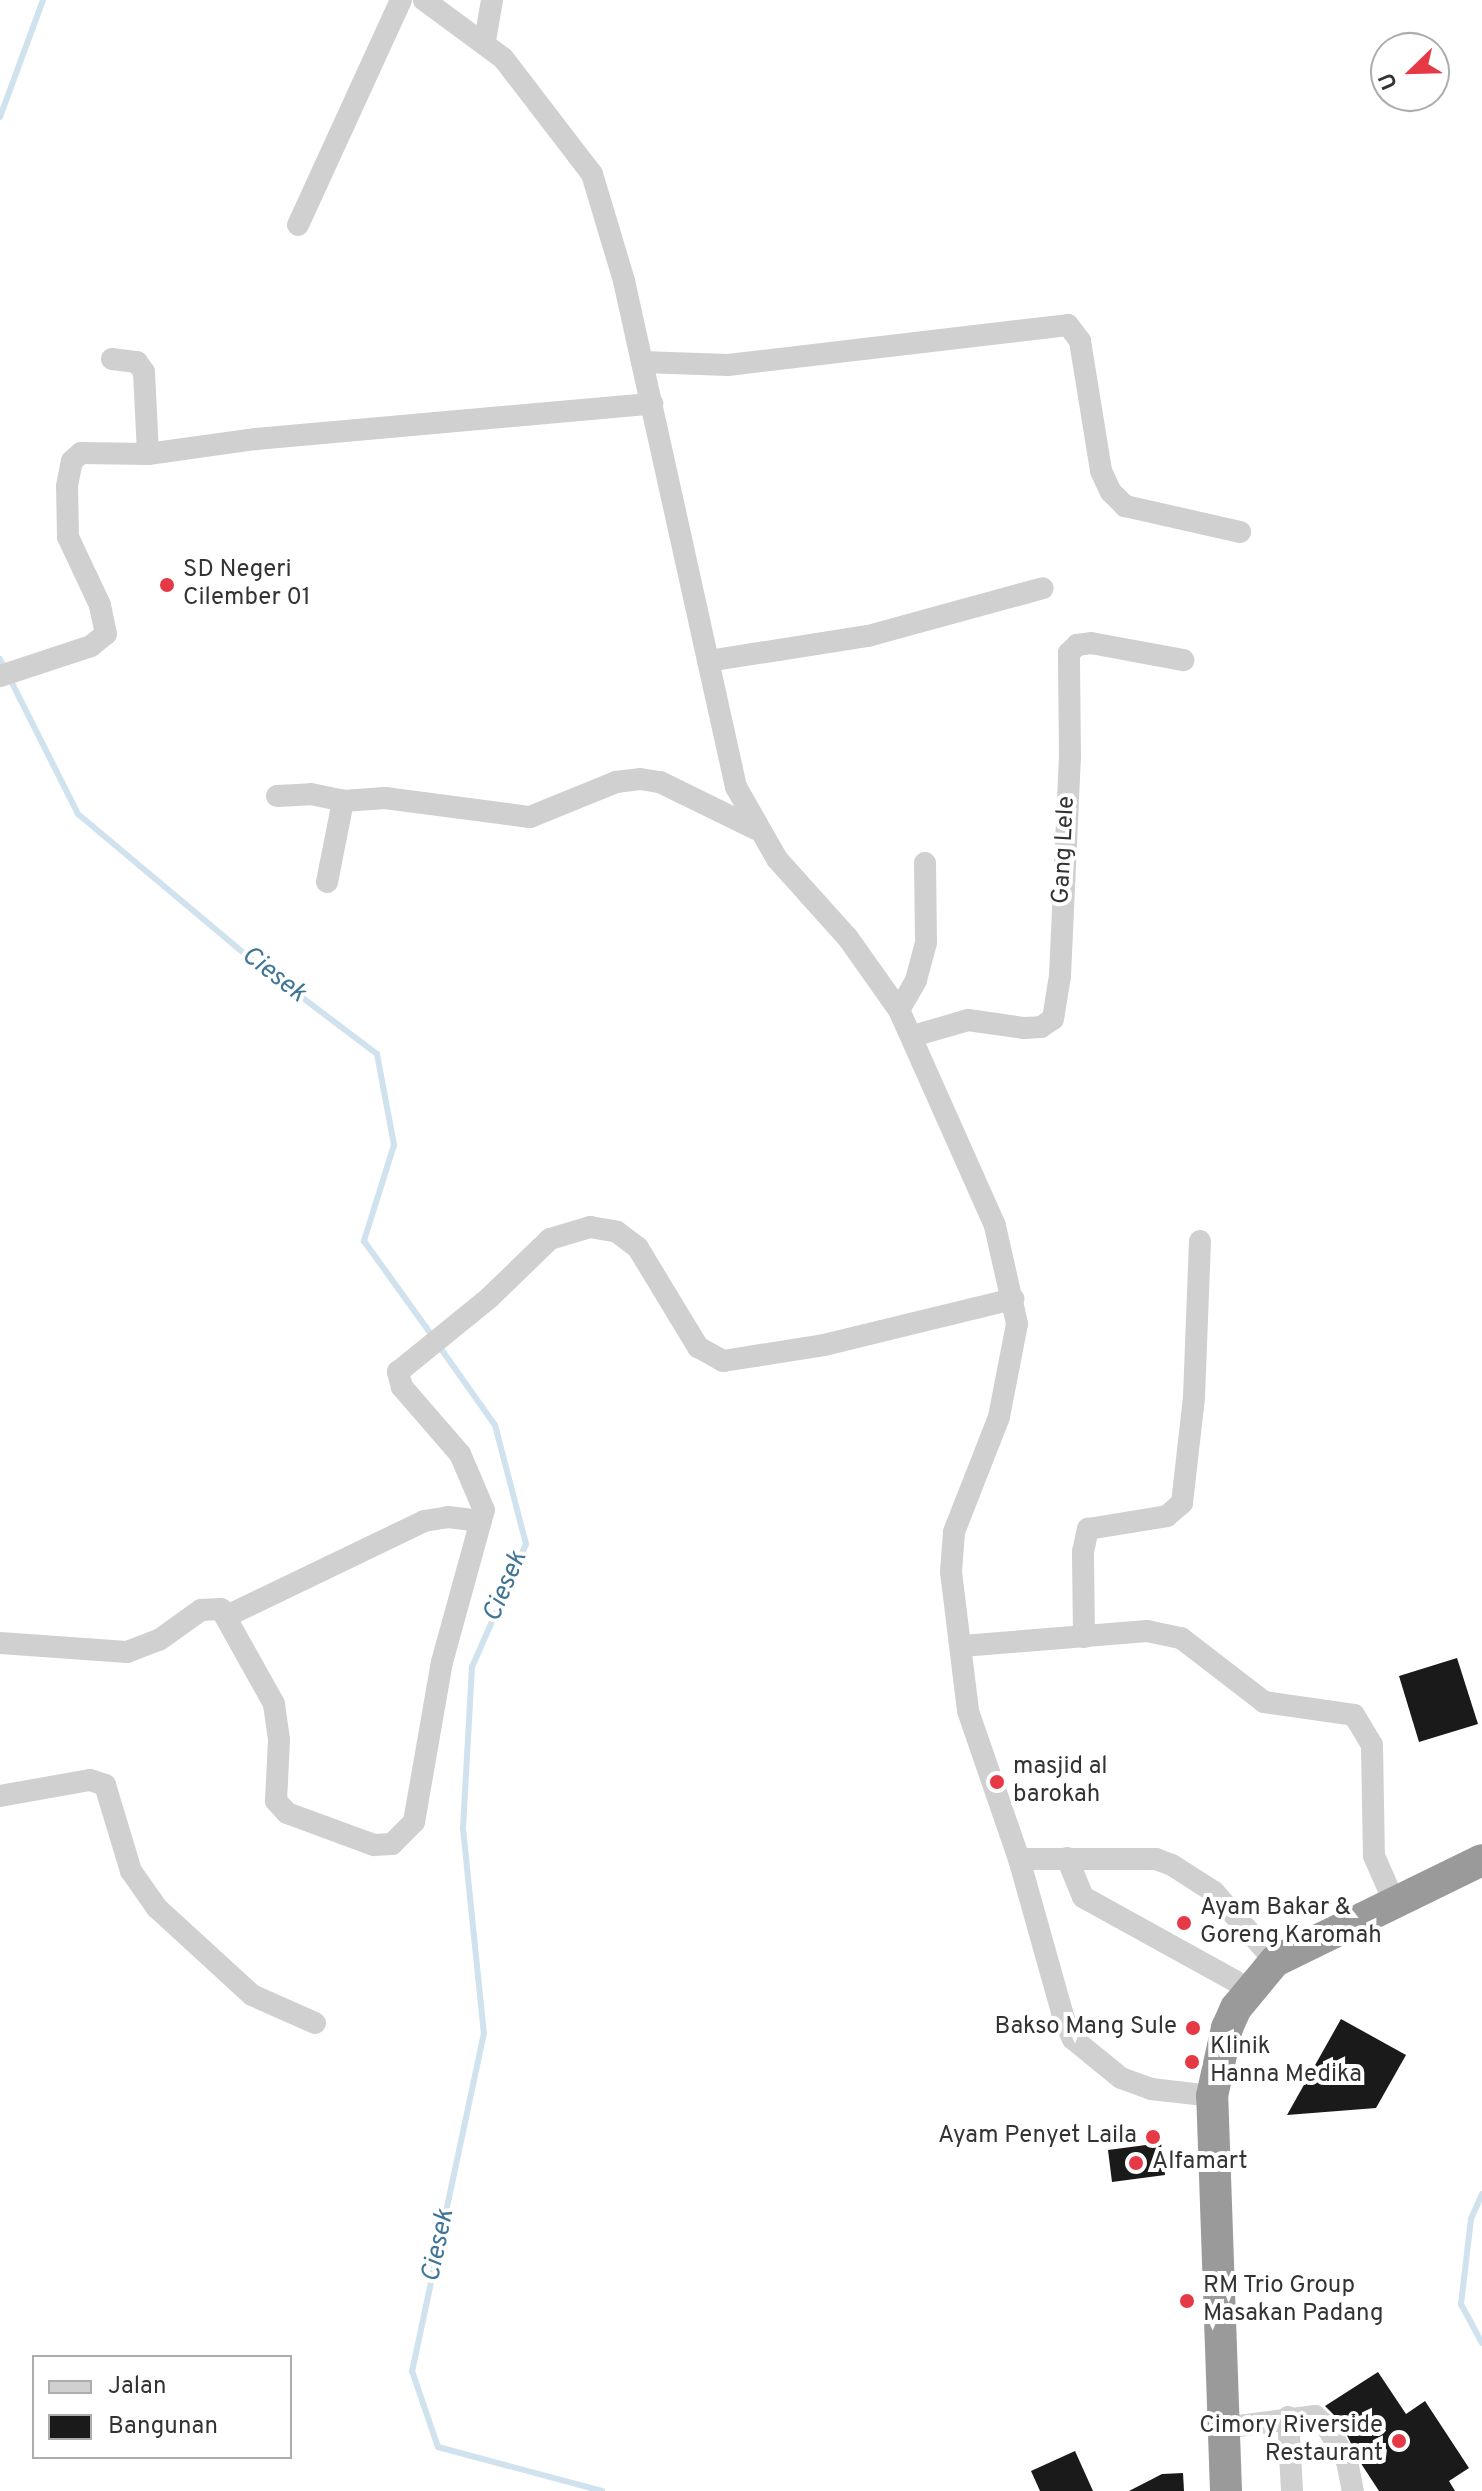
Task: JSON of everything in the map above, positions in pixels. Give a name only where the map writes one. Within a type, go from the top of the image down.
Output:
[{"type":"highway","points":[[1226,2491],[1212,2096],[1227,2028],[1250,1989],[1275,1961],[1393,1899],[1482,1860]]},
{"type":"street","points":[[298,225],[401,0]]},
{"type":"street","points":[[424,0],[485,41],[537,98],[592,174],[652,404],[733,777],[757,830],[848,938],[899,1010],[982,1190],[1013,1299],[1017,1324],[999,1417],[954,1532],[951,1572],[968,1711],[1019,1859],[1073,2039],[1121,2078],[1151,2089],[1212,2096]]},
{"type":"street","points":[[485,41],[492,0]]},
{"type":"street","points":[[642,362],[728,365],[1068,325],[1080,341],[1101,471],[1111,492],[1125,506],[1240,532]]},
{"type":"street","points":[[112,359],[137,362],[144,372],[148,454]]},
{"type":"street","points":[[0,676],[91,646],[106,634],[100,605],[68,537],[67,486],[74,457],[148,454],[256,439],[652,404]]},
{"type":"street","points":[[708,661],[868,636],[1043,588]]},
{"type":"street","name":"Gang Lele","points":[[913,1036],[968,1020],[1035,1028],[1053,1019],[1059,999],[1070,757],[1069,653],[1077,645],[1091,643],[1183,660]]},
{"type":"street","points":[[277,796],[311,794],[343,801],[385,798],[530,817],[616,782],[640,779],[660,782],[757,830]]},
{"type":"street","points":[[327,882],[343,801]]},
{"type":"street","points":[[899,1010],[916,980],[926,942],[925,863]]},
{"type":"street","points":[[0,1643],[127,1652],[159,1640],[201,1610],[217,1608],[229,1615],[274,1704],[279,1740],[276,1801],[301,1818],[374,1845],[392,1844],[414,1822],[442,1662],[481,1521],[482,1498],[460,1454],[402,1387],[398,1372],[444,1335],[550,1239],[590,1227],[617,1232],[638,1248],[698,1347],[723,1361],[824,1345],[1013,1299]]},
{"type":"street","points":[[1084,1637],[1083,1552],[1088,1529],[1167,1516],[1182,1503],[1194,1397],[1200,1241]]},
{"type":"street","points":[[229,1615],[424,1521],[448,1517],[481,1521]]},
{"type":"street","points":[[962,1646],[1147,1631],[1181,1638],[1264,1702],[1354,1715],[1372,1745],[1374,1856],[1393,1899]]},
{"type":"street","points":[[0,1796],[90,1780],[105,1785],[131,1871],[157,1908],[252,1995],[315,2023]]},
{"type":"street","points":[[1067,1858],[1083,1897],[1250,1989]]},
{"type":"street","points":[[1019,1859],[1156,1859],[1172,1865],[1214,1892],[1275,1961]]},
{"type":"street","points":[[1223,2428],[1288,2417],[1315,2416],[1327,2427],[1350,2468],[1353,2491]]},
{"type":"street","points":[[1288,2417],[1292,2491]]},
{"type":"building","points":[[1457,1658],[1478,1724],[1419,1742],[1399,1676]]},
{"type":"building","points":[[1341,2019],[1406,2055],[1376,2108],[1287,2115]]},
{"type":"building","name":"Alfamart","points":[[1161,2143],[1165,2175],[1112,2182],[1108,2150]]},
{"type":"building","name":"Cimory Riverside Restaurant","points":[[1378,2372],[1406,2414],[1425,2401],[1469,2468],[1449,2481],[1455,2491],[1379,2491],[1362,2465],[1339,2420],[1325,2406]]},
{"type":"building","points":[[1075,2451],[1093,2491],[1040,2491],[1031,2471]]},
{"type":"building","points":[[1183,2473],[1184,2491],[1129,2491],[1162,2474]]},
{"type":"waterway","name":"Ciesek","points":[[0,117],[43,0]]},
{"type":"waterway","name":"Ciesek","points":[[0,659],[78,814],[246,955],[377,1054],[394,1145],[364,1241],[433,1337]]},
{"type":"waterway","name":"Ciesek","points":[[439,1346],[495,1425],[526,1544],[472,1667],[463,1828],[484,2033],[412,2371],[438,2447],[602,2491]]},
{"type":"waterway","points":[[1482,2194],[1471,2219],[1461,2304],[1482,2343]]},
{"type":"place","name":"SD Negeri Cilember 01","points":[[167,585]]},
{"type":"place","name":"masjid al barokah","points":[[997,1782]]},
{"type":"place","name":"Ayam Bakar & Goreng Karomah","points":[[1184,1923]]},
{"type":"place","name":"Bakso Mang Sule","points":[[1193,2028]]},
{"type":"place","name":"Klinik Hanna Medika","points":[[1192,2062]]},
{"type":"place","name":"Ayam Penyet Laila","points":[[1153,2137]]},
{"type":"place","name":"Alfamart","points":[[1136,2163]]},
{"type":"place","name":"RM Trio Group Masakan Padang","points":[[1187,2301]]},
{"type":"place","name":"Cimory Riverside Restaurant","points":[[1399,2441]]}]
